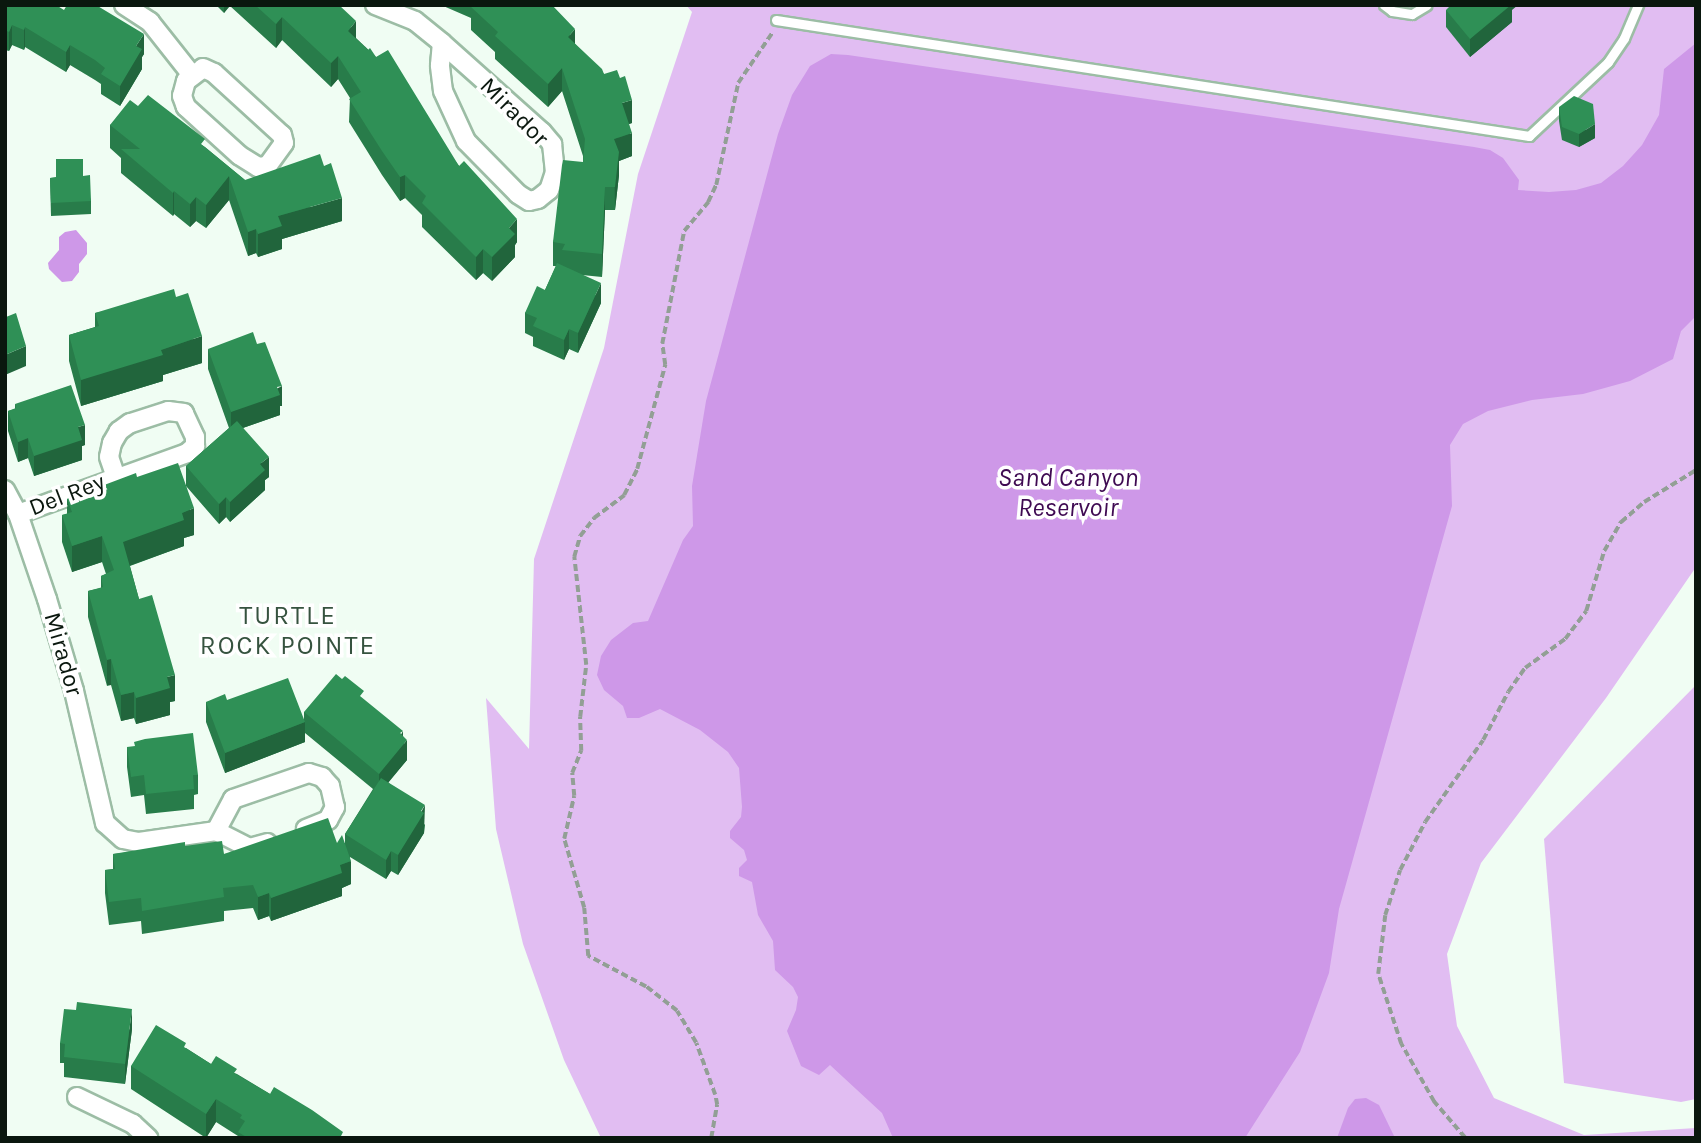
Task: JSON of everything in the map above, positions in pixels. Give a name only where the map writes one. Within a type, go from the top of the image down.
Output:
[{"type":"street","points":[[124,5],[150,22],[192,75]]},
{"type":"street","name":"Mirador","points":[[375,5],[415,21],[442,43],[551,144],[555,172],[549,190],[538,199],[529,201],[518,194],[466,141],[443,91],[440,65],[442,43]]},
{"type":"street","points":[[204,68],[214,73],[282,135],[284,143],[273,161],[263,168],[258,167],[239,155],[186,107],[182,94],[186,81],[192,75],[204,68]]},
{"type":"street","name":"Del Rey","points":[[18,514],[187,453],[195,446],[195,437],[184,413],[168,411],[130,423],[120,431],[112,443],[109,457],[116,477]]},
{"type":"street","name":"Mirador","points":[[5,491],[18,514],[74,691],[105,823],[123,839],[139,842],[216,831]]},
{"type":"street","points":[[309,773],[322,777],[335,796],[335,807],[328,820],[250,848],[216,831],[233,799],[290,777],[309,773]]},
{"type":"street","points":[[77,1097],[133,1124],[148,1138]]},
{"type":"lane","points":[[1384,5],[1392,11],[1412,14],[1427,5]]},
{"type":"lane","points":[[776,20],[1529,136],[1608,62],[1624,38],[1638,5]]},
{"type":"path","points":[[710,1138],[717,1105],[715,1095],[696,1043],[677,1011],[646,987],[588,956],[584,908],[564,839],[575,796],[572,773],[581,751],[580,717],[586,665],[574,557],[580,536],[594,518],[624,495],[637,469],[665,365],[662,344],[684,231],[708,202],[716,185],[735,92],[742,74],[769,41],[776,20]]},
{"type":"path","points":[[1465,1138],[1434,1102],[1401,1044],[1378,974],[1385,915],[1400,870],[1425,822],[1483,740],[1525,667],[1565,639],[1586,611],[1604,551],[1622,522],[1644,502],[1696,470]]},
{"type":"shaded area","name":"Sand Canyon Reservoir","points":[[686,5],[1696,5],[1696,567],[1606,698],[1481,863],[1447,954],[1457,1026],[1494,1098],[1584,1135],[1696,1128],[1696,1138],[601,1138],[564,1060],[523,944],[496,829],[486,698],[529,749],[534,559],[604,348],[638,174],[692,12]]},
{"type":"shaded area","points":[[1696,685],[1696,1099],[1681,1102],[1564,1083],[1544,839]]},
{"type":"water","name":"Sand Canyon Reservoir","points":[[1696,43],[1696,316],[1681,331],[1673,359],[1630,381],[1583,394],[1532,400],[1488,411],[1463,424],[1450,445],[1452,506],[1339,909],[1329,973],[1300,1052],[1245,1138],[893,1138],[882,1113],[830,1065],[819,1075],[801,1066],[787,1031],[798,997],[793,987],[775,970],[773,941],[758,915],[752,882],[739,876],[739,868],[747,860],[744,850],[730,838],[730,831],[741,817],[739,768],[728,752],[700,730],[660,709],[639,718],[627,718],[623,706],[604,690],[597,675],[601,656],[611,640],[633,623],[648,621],[683,540],[693,526],[692,486],[706,401],[778,134],[792,95],[810,66],[831,54],[848,55],[1474,147],[1490,150],[1503,158],[1519,180],[1518,190],[1549,192],[1576,190],[1601,183],[1623,166],[1642,145],[1659,115],[1664,69]]},
{"type":"water","points":[[76,230],[87,243],[87,254],[79,264],[79,272],[72,281],[62,282],[49,269],[48,263],[59,250],[59,237],[65,232]]},
{"type":"water","points":[[1366,1098],[1379,1105],[1395,1138],[1337,1138],[1348,1108],[1355,1099]]},
{"type":"building","points":[[5,5],[56,5],[64,10],[67,5],[96,5],[144,34],[136,46],[142,49],[120,86],[101,74],[105,68],[70,45],[66,52],[25,27],[24,30],[12,25],[9,32],[5,30]]},
{"type":"building","points":[[255,5],[339,5],[356,21],[348,31],[368,50],[370,48],[376,57],[388,50],[459,166],[464,161],[517,219],[509,228],[515,234],[492,257],[483,249],[476,257],[422,203],[426,196],[405,175],[400,177],[382,151],[349,99],[361,92],[338,56],[331,63],[282,17],[276,24]]},
{"type":"building","points":[[552,5],[575,29],[568,37],[604,74],[617,70],[620,78],[625,76],[632,100],[622,103],[632,133],[614,139],[619,152],[615,187],[605,187],[602,254],[562,250],[565,244],[553,242],[563,160],[583,162],[585,139],[562,68],[548,84],[495,36],[498,32],[471,7]]},
{"type":"building","points":[[1451,5],[1511,5],[1470,39],[1446,10]]},
{"type":"building","points":[[148,95],[205,139],[201,144],[245,180],[320,154],[324,166],[331,163],[342,198],[278,216],[282,226],[258,234],[256,229],[248,232],[229,176],[206,205],[196,197],[190,204],[121,149],[140,149],[110,125],[130,100],[138,106]]},
{"type":"building","points":[[1574,96],[1593,104],[1595,124],[1579,134],[1562,127],[1559,107]]},
{"type":"building","points":[[56,159],[83,159],[83,176],[90,175],[91,201],[51,203],[50,178],[56,177]]},
{"type":"building","points":[[557,263],[601,283],[578,333],[569,329],[564,340],[533,326],[537,318],[525,313],[537,286],[545,290]]},
{"type":"building","points":[[174,289],[176,297],[188,293],[202,336],[161,350],[163,355],[81,380],[69,335],[99,326],[95,313]]},
{"type":"building","points":[[16,313],[26,346],[5,355],[5,315],[6,317]]},
{"type":"building","points":[[253,332],[257,344],[265,342],[282,386],[277,387],[280,395],[231,412],[208,349]]},
{"type":"building","points":[[71,385],[85,425],[78,427],[82,440],[34,456],[28,438],[18,442],[8,411],[16,408],[15,404]]},
{"type":"building","points":[[237,421],[269,457],[260,464],[265,470],[230,502],[226,497],[219,504],[186,466]]},
{"type":"building","points":[[178,463],[194,508],[182,513],[184,520],[123,542],[139,599],[152,595],[175,675],[167,677],[170,688],[136,698],[134,692],[121,695],[111,659],[107,660],[88,591],[103,587],[101,576],[114,570],[102,536],[72,546],[62,515],[72,512],[67,499],[136,473],[137,477]]},
{"type":"building","points":[[336,674],[342,679],[345,676],[364,691],[360,696],[403,731],[400,733],[407,740],[379,774],[304,712]]},
{"type":"building","points":[[288,678],[305,722],[225,753],[206,702],[225,694],[227,700]]},
{"type":"building","points":[[193,733],[198,775],[193,775],[194,789],[146,794],[144,775],[131,777],[127,747],[135,746],[134,742],[145,739]]},
{"type":"building","points":[[381,778],[425,805],[421,811],[424,813],[398,855],[391,851],[386,860],[345,834]]},
{"type":"building","points":[[328,818],[337,843],[342,835],[351,861],[340,865],[342,873],[271,898],[269,893],[258,897],[253,885],[223,888],[224,897],[142,911],[141,898],[109,902],[105,870],[115,869],[113,854],[185,842],[185,846],[222,841],[224,854]]},
{"type":"building","points":[[77,1002],[132,1009],[125,1064],[64,1057],[65,1044],[60,1043],[64,1009],[76,1010]]},
{"type":"building","points":[[156,1025],[186,1043],[184,1047],[211,1064],[216,1056],[237,1069],[234,1073],[270,1094],[274,1087],[312,1110],[343,1132],[340,1138],[248,1138],[238,1132],[245,1121],[240,1118],[242,1115],[216,1099],[206,1114],[131,1066]]},
{"type":"district","name":"TURTLE ROCK POINTE","points":[[288,631]]}]
